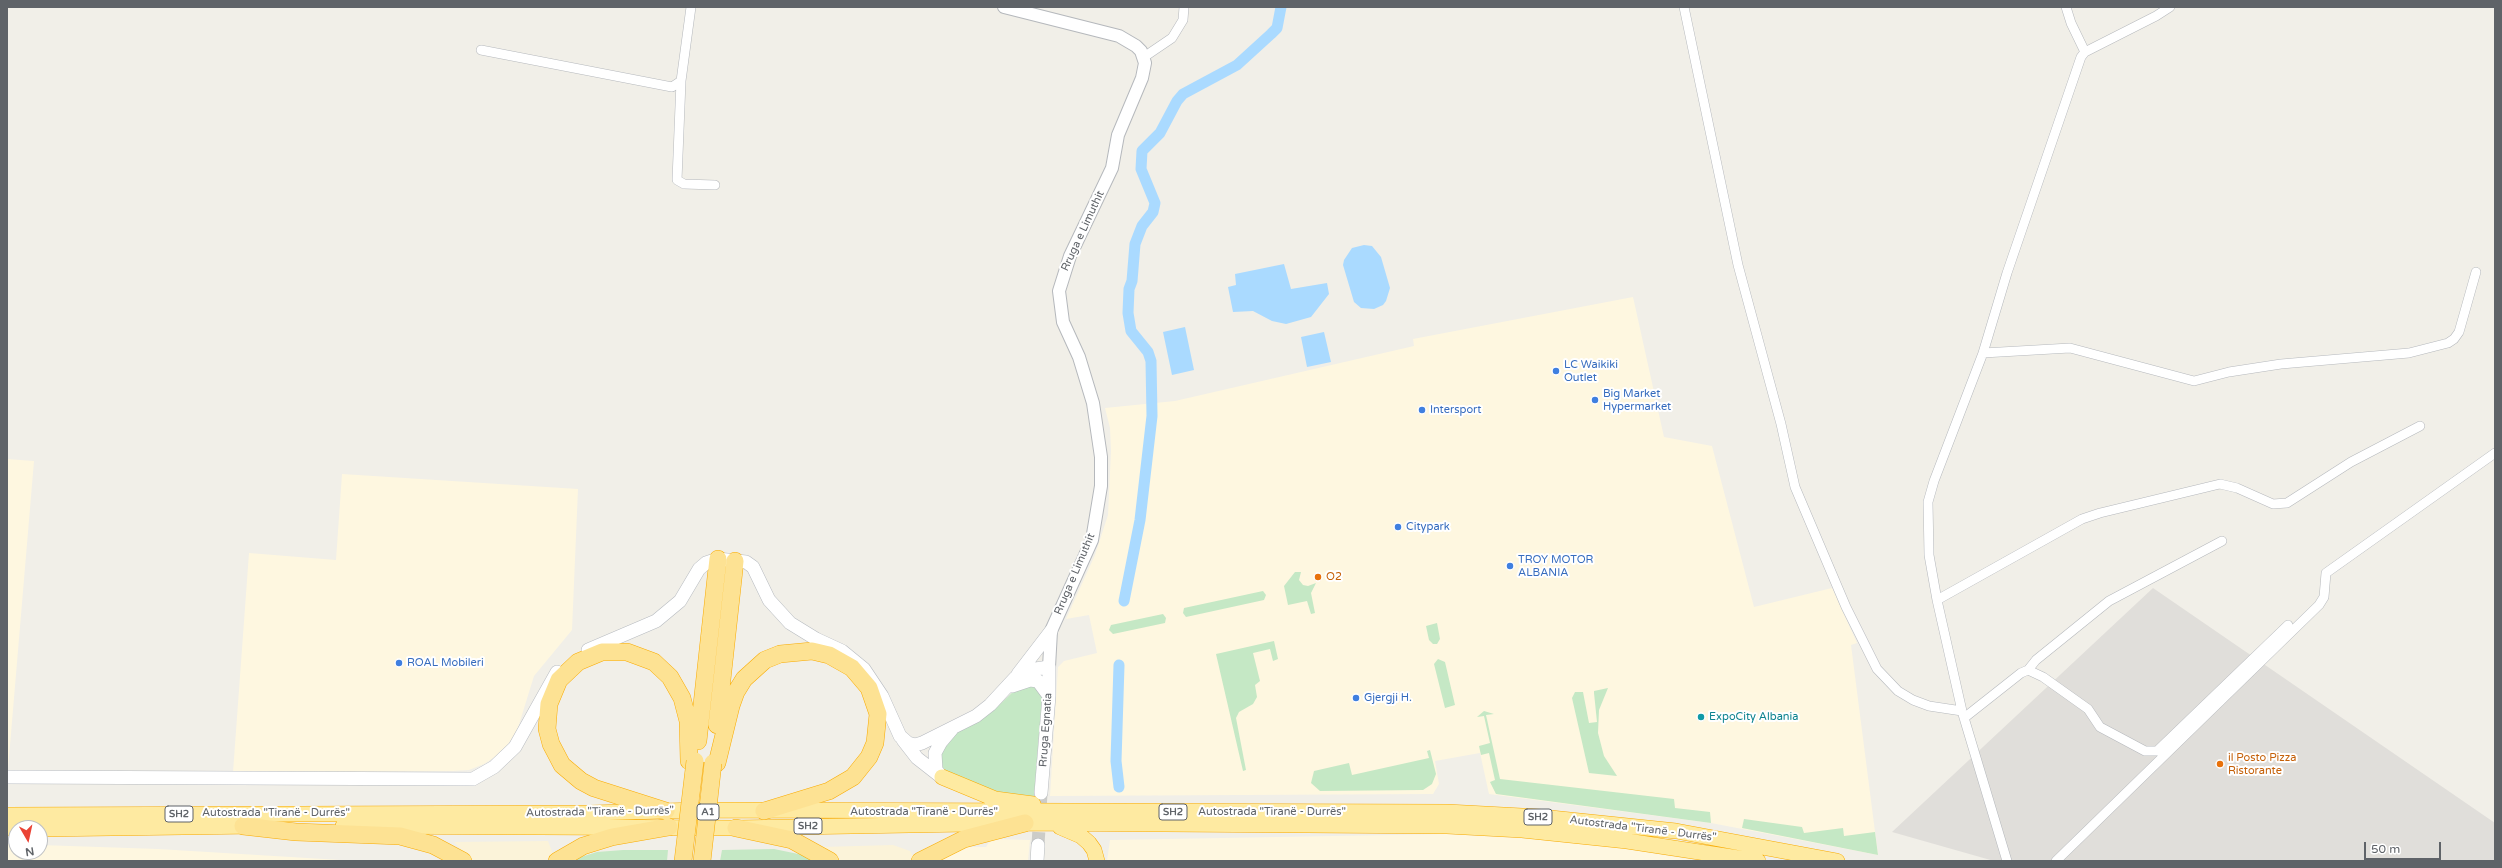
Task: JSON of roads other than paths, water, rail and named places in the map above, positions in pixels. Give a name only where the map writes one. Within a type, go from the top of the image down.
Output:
[{"type":"highway","points":[[692,761],[718,559]]},
{"type":"highway","points":[[715,763],[735,561]]},
{"type":"highway","points":[[715,763],[736,692],[744,679],[765,660],[780,654],[812,651],[829,655],[852,668],[869,688],[878,714],[875,743],[869,757],[853,777],[829,791],[764,811]]},
{"type":"highway","points":[[667,819],[581,782],[562,765],[551,744],[547,729],[549,704],[559,680],[578,662],[602,652],[627,652],[654,662],[670,677],[682,698],[688,721],[692,761]]},
{"type":"highway","name":"A1","points":[[682,861],[688,819],[692,761]]},
{"type":"highway","name":"A1","points":[[702,861],[715,763]]},
{"type":"highway","points":[[942,777],[995,799],[1111,812]]},
{"type":"highway","name":"Autostrada \"Tiranë - Durrës\"","points":[[48,828],[667,819],[764,811],[1411,812],[1541,817],[1676,831],[1837,861]]},
{"type":"highway","name":"Autostrada \"Tiranë - Durrës\"","points":[[7,815],[667,819],[736,828],[1024,823],[1373,824],[1482,827],[1627,841],[1758,861]]},
{"type":"highway","points":[[557,861],[583,846],[667,819]]},
{"type":"highway","points":[[920,861],[964,839],[1024,823]]},
{"type":"highway","points":[[1045,824],[1064,828],[1080,836],[1094,850],[1097,861]]},
{"type":"highway","points":[[243,826],[296,832],[400,836],[433,845],[463,861]]},
{"type":"highway","points":[[736,828],[792,840],[830,861]]},
{"type":"main road","points":[[7,777],[473,779],[494,768],[514,747],[545,690],[561,667],[582,652],[656,621],[680,601],[700,569],[706,563],[718,559],[746,562],[753,567],[769,600],[790,623],[816,639],[842,651],[864,669],[882,696],[900,736],[917,758],[942,777]]},
{"type":"main road","points":[[1001,694],[1051,631]]},
{"type":"main road","points":[[1015,678],[1029,670],[1049,667]]},
{"type":"main road","name":"Rruga Egnatia","points":[[1041,793],[1049,696],[1049,667]]},
{"type":"main road","points":[[900,736],[915,745],[976,716],[1012,686],[1030,680],[1042,684],[1049,696]]},
{"type":"main road","points":[[942,777],[936,770],[935,753],[950,731],[962,723]]},
{"type":"main road","points":[[1037,861],[1038,845]]},
{"type":"street","points":[[691,7],[681,81],[678,180],[684,184],[715,185]]},
{"type":"street","points":[[1004,7],[1119,36],[1136,46],[1144,58],[1172,38],[1183,20],[1184,7]]},
{"type":"street","points":[[1684,7],[1738,265],[1797,492],[1846,607],[1877,669],[1898,691],[1913,700],[1963,715]]},
{"type":"street","points":[[2066,7],[2071,24],[2085,52]]},
{"type":"street","points":[[2007,861],[1963,715],[1937,600],[1928,555],[1928,502],[1934,481],[1983,353],[2032,199],[2077,68],[2085,52],[2156,16],[2170,7]]},
{"type":"street","points":[[481,50],[667,87],[677,85],[681,81]]},
{"type":"street","name":"Rruga e Limuthit","points":[[1049,667],[1051,631],[1092,540],[1101,486],[1102,457],[1093,403],[1079,357],[1063,322],[1059,291],[1070,256],[1112,168],[1118,135],[1145,70],[1144,58]]},
{"type":"street","points":[[1983,353],[2070,348],[2194,381],[2229,372],[2281,364],[2409,353],[2448,343],[2454,339],[2458,332],[2476,272]]},
{"type":"street","points":[[1937,600],[2082,519],[2100,513],[2220,484],[2237,488],[2273,504],[2288,503],[2351,462],[2420,426]]},
{"type":"street","points":[[2056,861],[2319,605],[2324,597],[2326,573],[2495,453]]},
{"type":"street","points":[[1963,715],[2021,673],[2028,670],[2036,660],[2109,601],[2222,541]]},
{"type":"street","points":[[2028,670],[2043,677],[2082,705],[2100,727],[2151,752],[2160,748],[2288,625]]},
{"type":"water","points":[[1364,245],[1372,246],[1381,257],[1390,288],[1386,301],[1383,305],[1374,309],[1361,308],[1354,302],[1343,265],[1344,260],[1352,248]]},
{"type":"water","points":[[1284,264],[1291,289],[1327,283],[1329,294],[1311,317],[1286,324],[1272,321],[1253,311],[1233,312],[1228,287],[1236,285],[1235,274]]},
{"type":"water","points":[[1185,327],[1194,370],[1172,375],[1163,332]]},
{"type":"water","points":[[1324,332],[1331,362],[1307,367],[1301,337]]},
{"type":"waterway","points":[[1124,601],[1140,520],[1152,416],[1151,361],[1148,352],[1131,331],[1128,313],[1129,289],[1132,281],[1135,244],[1142,226],[1153,212],[1155,203],[1141,169],[1142,151],[1160,133],[1177,101],[1183,94],[1237,65],[1277,28],[1281,7]]},
{"type":"waterway","points":[[1119,665],[1116,761],[1119,787]]},
{"type":"tunnel","points":[[1038,845],[1041,793]]},
{"type":"place","name":"LC Waikiki Outlet","points":[[1556,371]]},
{"type":"place","name":"Big Market Hypermarket","points":[[1595,400]]},
{"type":"place","name":"Intersport","points":[[1422,410]]},
{"type":"place","name":"Citypark","points":[[1398,527]]},
{"type":"place","name":"TROY MOTOR ALBANIA","points":[[1510,566]]},
{"type":"place","name":"O2","points":[[1318,577]]},
{"type":"place","name":"ROAL Mobileri","points":[[399,663]]},
{"type":"place","name":"Gjergji H.","points":[[1356,698]]},
{"type":"place","name":"ExpoCity Albania","points":[[1701,717]]},
{"type":"place","name":"il Posto Pizza Ristorante","points":[[2220,764]]}]
